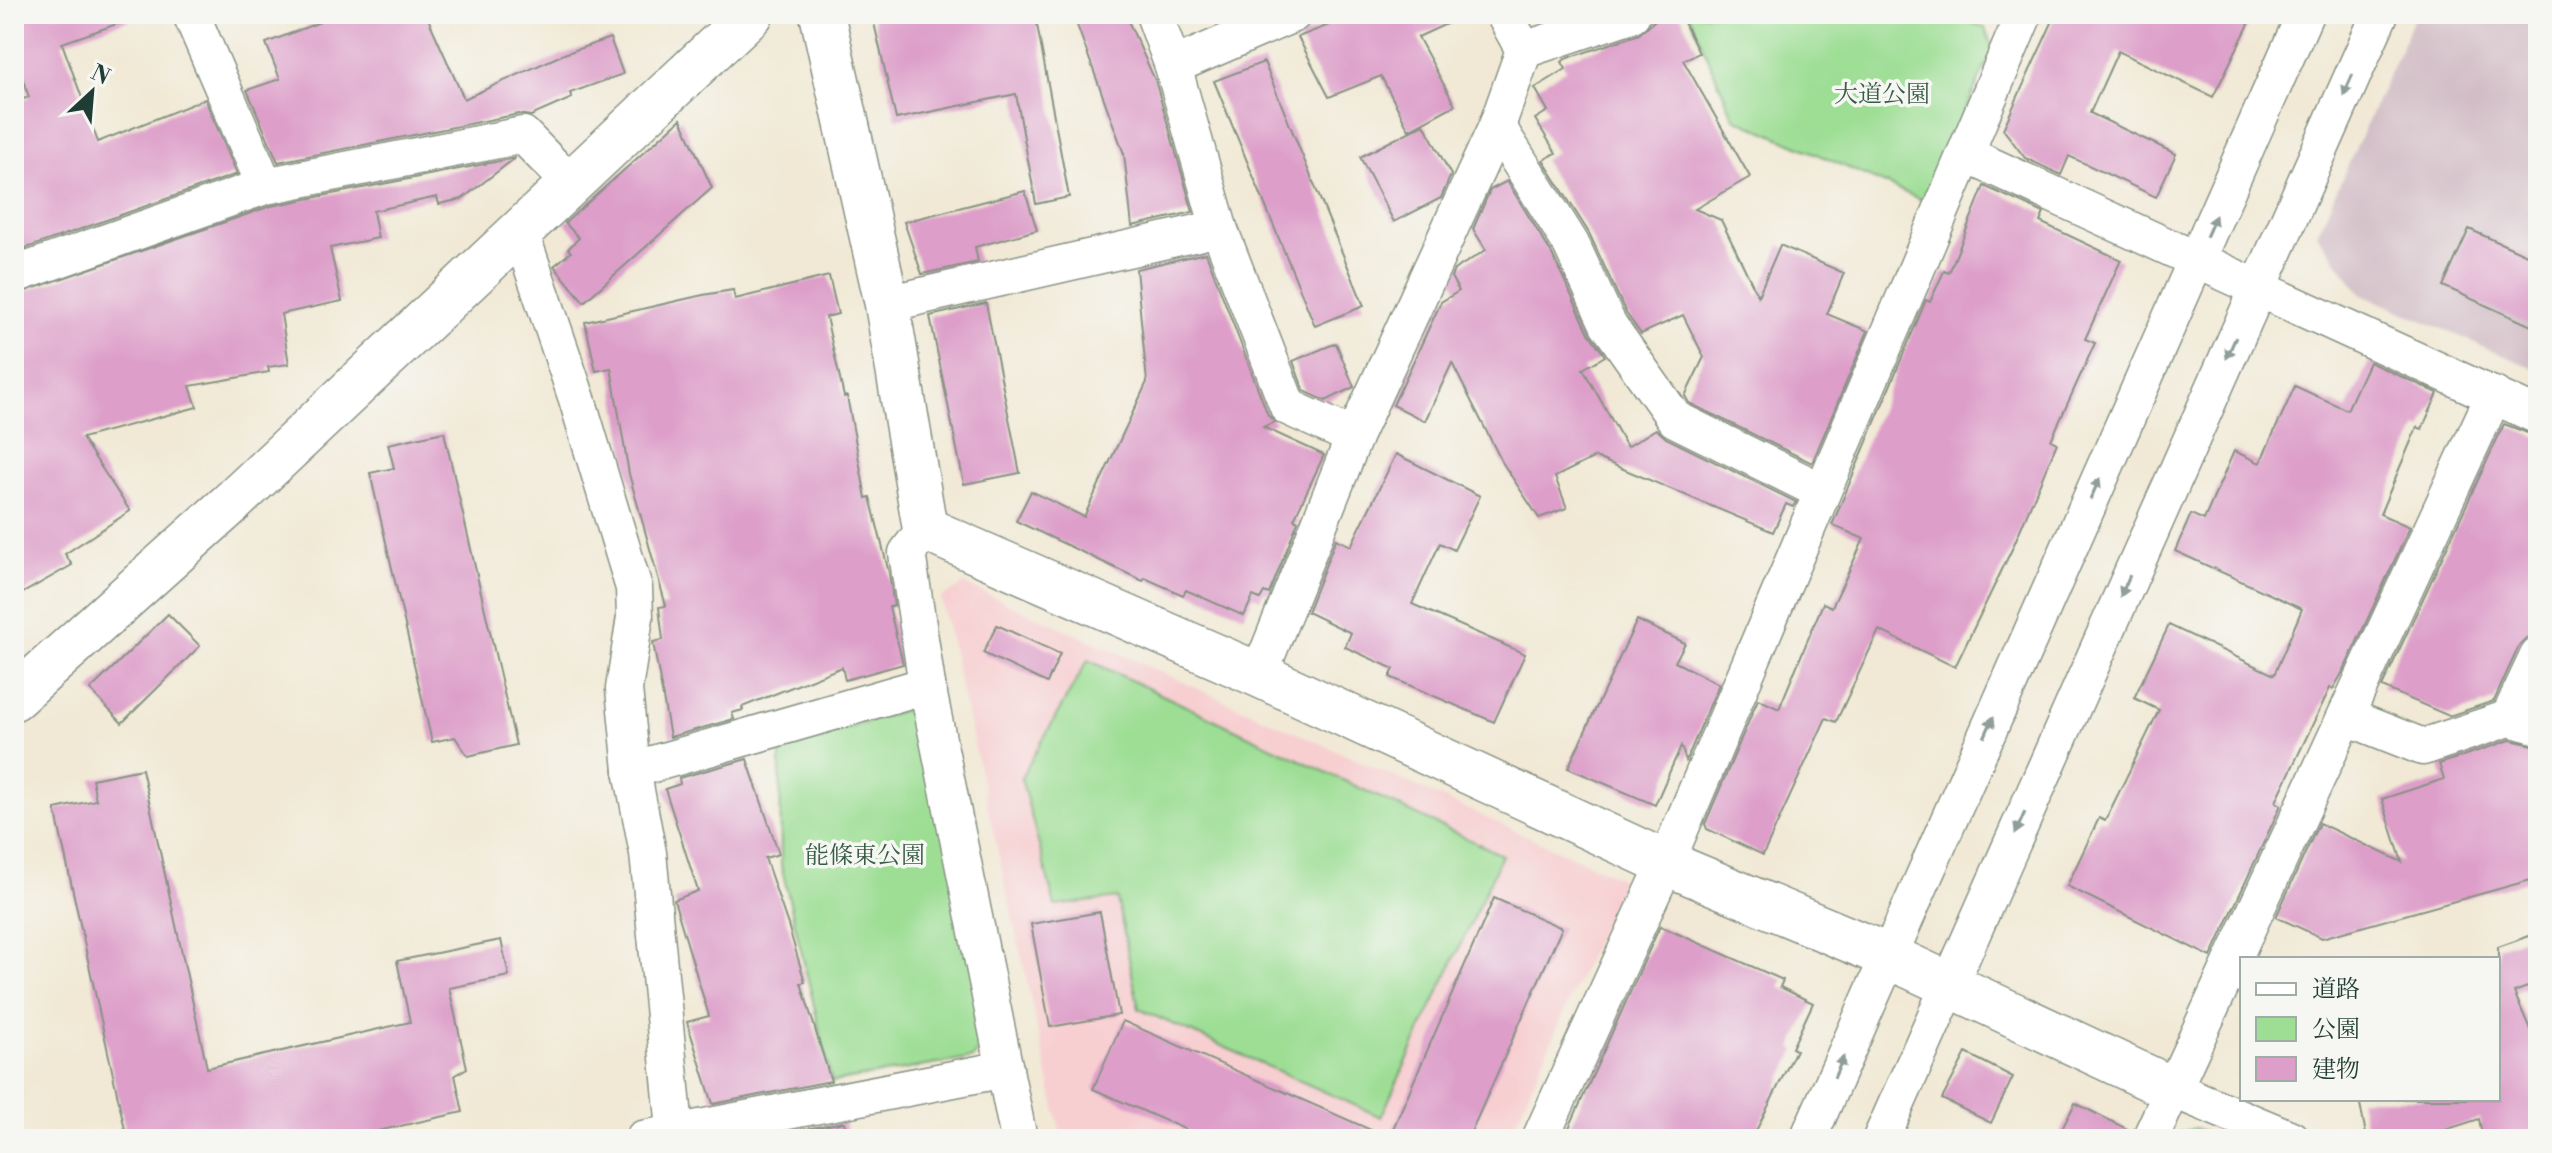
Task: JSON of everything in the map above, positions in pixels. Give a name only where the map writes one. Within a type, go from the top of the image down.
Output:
[{"type":"street","points":[[191,14],[265,186]]},
{"type":"street","points":[[14,698],[229,505],[751,14]]},
{"type":"street","points":[[822,14],[887,304],[925,529],[907,553],[927,685],[1019,1139]]},
{"type":"street","points":[[1154,14],[1173,66],[1219,228],[1288,407],[1354,437]]},
{"type":"street","points":[[1173,66],[1293,14]]},
{"type":"street","points":[[1259,675],[1354,437],[1497,126],[1524,50],[1504,14]]},
{"type":"street","points":[[1524,50],[1632,14]]},
{"type":"street","points":[[1808,1139],[2305,14]]},
{"type":"street","points":[[1881,1139],[2380,14]]},
{"type":"street","points":[[1540,1139],[1666,863],[1821,491],[1967,155],[2013,18]]},
{"type":"street","points":[[1497,126],[1571,244],[1608,324],[1675,419],[1821,491]]},
{"type":"street","points":[[14,275],[265,186],[523,135],[570,183]]},
{"type":"street","points":[[1967,155],[2538,416]]},
{"type":"street","points":[[887,304],[1219,228]]},
{"type":"street","points":[[520,231],[577,399],[634,588],[635,617],[624,689],[632,770],[648,853],[664,1137],[1005,1069]]},
{"type":"street","points":[[2150,1139],[2494,395]]},
{"type":"street","points":[[925,529],[1259,675],[1666,863],[1888,956],[2172,1089],[2291,1139]]},
{"type":"street","points":[[2347,717],[2423,747],[2523,722],[2538,656]]},
{"type":"street","points":[[632,770],[927,685]]},
{"type":"shaded area","points":[[2416,14],[2538,14],[2538,370],[2361,294],[2317,234]]},
{"type":"shaded area","points":[[964,584],[1623,879],[1508,1139],[1062,1139],[941,598]]},
{"type":"green space","name":"大道公園","points":[[1689,14],[1951,14],[1985,28],[1993,49],[1924,201],[1734,118]]},
{"type":"green space","points":[[1088,660],[1502,855],[1381,1117],[1139,1009],[1117,898],[1055,906],[1021,778]]},
{"type":"green space","name":"能條東公園","points":[[907,709],[922,715],[988,1039],[973,1058],[832,1082],[781,865],[780,750]]},
{"type":"green space","points":[[2195,1128],[2220,1139],[2173,1139],[2175,1134]]},
{"type":"building","points":[[14,14],[130,14],[131,19],[62,43],[98,142],[205,99],[237,174],[21,250],[14,232],[14,102],[29,97],[14,55]]},
{"type":"building","points":[[317,14],[426,14],[464,99],[564,54],[610,38],[623,74],[570,93],[572,98],[531,116],[519,114],[278,162],[247,90],[280,79],[266,43],[320,22]]},
{"type":"building","points":[[872,14],[1035,14],[1069,197],[1036,204],[1016,94],[896,119]]},
{"type":"building","points":[[1073,14],[1125,14],[1155,80],[1193,212],[1132,226],[1124,154]]},
{"type":"building","points":[[1357,14],[1468,14],[1418,37],[1455,105],[1409,130],[1381,76],[1329,97],[1298,37]]},
{"type":"building","points":[[1662,14],[1680,14],[1699,53],[1683,60],[1750,177],[1695,209],[1721,220],[1758,296],[1780,245],[1844,273],[1827,314],[1868,331],[1812,463],[1689,403],[1685,396],[1704,357],[1683,315],[1641,334],[1626,313],[1589,233],[1543,160],[1556,153],[1535,119],[1548,111],[1535,88],[1566,69],[1562,62],[1565,59],[1639,34]]},
{"type":"building","points":[[2056,14],[2254,14],[2213,97],[2118,51],[2090,113],[2176,154],[2156,197],[2069,156],[2061,175],[2025,158],[2003,129]]},
{"type":"building","points":[[1264,62],[1364,306],[1315,326],[1214,81]]},
{"type":"building","points":[[681,119],[712,188],[584,302],[554,266],[571,252],[568,249],[579,238],[565,223]]},
{"type":"building","points":[[1424,124],[1451,175],[1441,198],[1394,222],[1360,157]]},
{"type":"building","points":[[515,158],[462,199],[439,204],[437,197],[373,211],[378,238],[330,248],[342,301],[281,314],[289,364],[268,367],[269,372],[190,386],[197,407],[82,438],[130,511],[65,554],[72,565],[14,598],[14,295],[271,206]]},
{"type":"building","points":[[1507,181],[1552,254],[1589,333],[1605,356],[1583,369],[1627,447],[1656,429],[1666,438],[1796,502],[1793,507],[1786,504],[1773,532],[1595,457],[1555,477],[1567,508],[1539,518],[1502,462],[1452,363],[1425,421],[1393,405],[1441,302],[1459,291],[1451,277],[1454,270],[1486,250],[1473,229],[1490,190]]},
{"type":"building","points":[[1984,186],[2044,213],[2040,222],[2121,260],[2085,339],[2095,343],[2051,440],[2057,443],[2012,549],[1955,667],[1879,630],[1836,722],[1826,718],[1763,855],[1707,829],[1705,824],[1758,699],[1779,709],[1823,603],[1832,607],[1864,539],[1832,525],[1926,300],[1930,302],[1944,271],[1949,273]]},
{"type":"building","points":[[1025,191],[1037,230],[975,247],[978,262],[922,274],[904,222]]},
{"type":"building","points":[[2469,229],[2538,260],[2538,329],[2443,286]]},
{"type":"building","points":[[1206,253],[1268,415],[1275,422],[1263,427],[1324,455],[1294,519],[1298,521],[1269,594],[1264,592],[1260,599],[1253,596],[1244,616],[1186,590],[1183,595],[1145,578],[1143,581],[1016,521],[1031,491],[1084,517],[1147,382],[1136,269]]},
{"type":"building","points":[[829,276],[838,314],[826,317],[844,397],[847,396],[866,498],[870,497],[889,573],[894,606],[889,607],[903,664],[845,680],[842,667],[742,707],[743,710],[732,713],[734,719],[670,737],[653,642],[663,640],[659,607],[666,606],[629,474],[611,368],[596,371],[585,322],[733,290],[735,299]]},
{"type":"building","points":[[986,303],[1020,473],[964,484],[930,316]]},
{"type":"building","points":[[1336,343],[1354,387],[1326,401],[1304,391],[1293,361]]},
{"type":"building","points":[[2369,362],[2438,393],[2422,429],[2417,427],[2380,514],[2410,527],[2344,670],[2333,689],[2330,688],[2279,795],[2276,802],[2281,805],[2211,957],[2067,886],[2099,818],[2105,821],[2159,710],[2134,698],[2169,625],[2274,675],[2302,609],[2175,551],[2191,514],[2204,520],[2234,451],[2260,463],[2295,386],[2347,410]]},
{"type":"building","points":[[2504,424],[2538,437],[2538,635],[2527,638],[2519,646],[2494,701],[2449,716],[2382,687]]},
{"type":"building","points":[[444,432],[516,745],[468,756],[455,737],[432,742],[370,473],[394,468],[388,444]]},
{"type":"building","points":[[1396,454],[1480,496],[1454,550],[1440,543],[1412,604],[1525,654],[1494,722],[1390,677],[1394,669],[1345,647],[1351,633],[1307,612],[1336,539],[1351,546]]},
{"type":"building","points":[[168,614],[200,646],[122,723],[90,690]]},
{"type":"building","points":[[1637,620],[1685,643],[1675,662],[1719,684],[1686,761],[1681,746],[1655,805],[1568,768]]},
{"type":"building","points":[[997,625],[1060,654],[1047,683],[983,653]]},
{"type":"building","points":[[2510,740],[2538,746],[2538,878],[2322,938],[2276,917],[2319,823],[2402,862],[2382,799],[2444,779],[2439,764]]},
{"type":"building","points":[[747,759],[779,854],[765,858],[805,982],[801,983],[831,1081],[713,1104],[687,1022],[709,1016],[674,900],[698,891],[665,789],[680,784],[679,778]]},
{"type":"building","points":[[142,769],[207,1068],[410,1022],[397,961],[501,940],[509,976],[449,988],[467,1068],[455,1075],[463,1112],[342,1139],[127,1139],[55,809],[96,800],[92,779]]},
{"type":"building","points":[[1494,898],[1562,928],[1468,1139],[1207,1139],[1093,1089],[1123,1021],[1389,1138]]},
{"type":"building","points":[[1100,912],[1119,1015],[1050,1027],[1031,924]]},
{"type":"building","points":[[1660,926],[1783,980],[1780,987],[1813,1003],[1792,1048],[1796,1050],[1752,1139],[1564,1139]]},
{"type":"building","points":[[2538,933],[2538,983],[2514,992],[2538,1048],[2538,1139],[2483,1139],[2479,1119],[2417,1139],[2367,1139],[2359,1101],[2500,1101],[2498,947]]},
{"type":"building","points":[[1966,1053],[2013,1077],[1991,1123],[1942,1099]]},
{"type":"building","points":[[2075,1103],[2131,1131],[2129,1139],[2057,1139]]},
{"type":"building","points":[[844,1122],[849,1139],[754,1139]]}]
